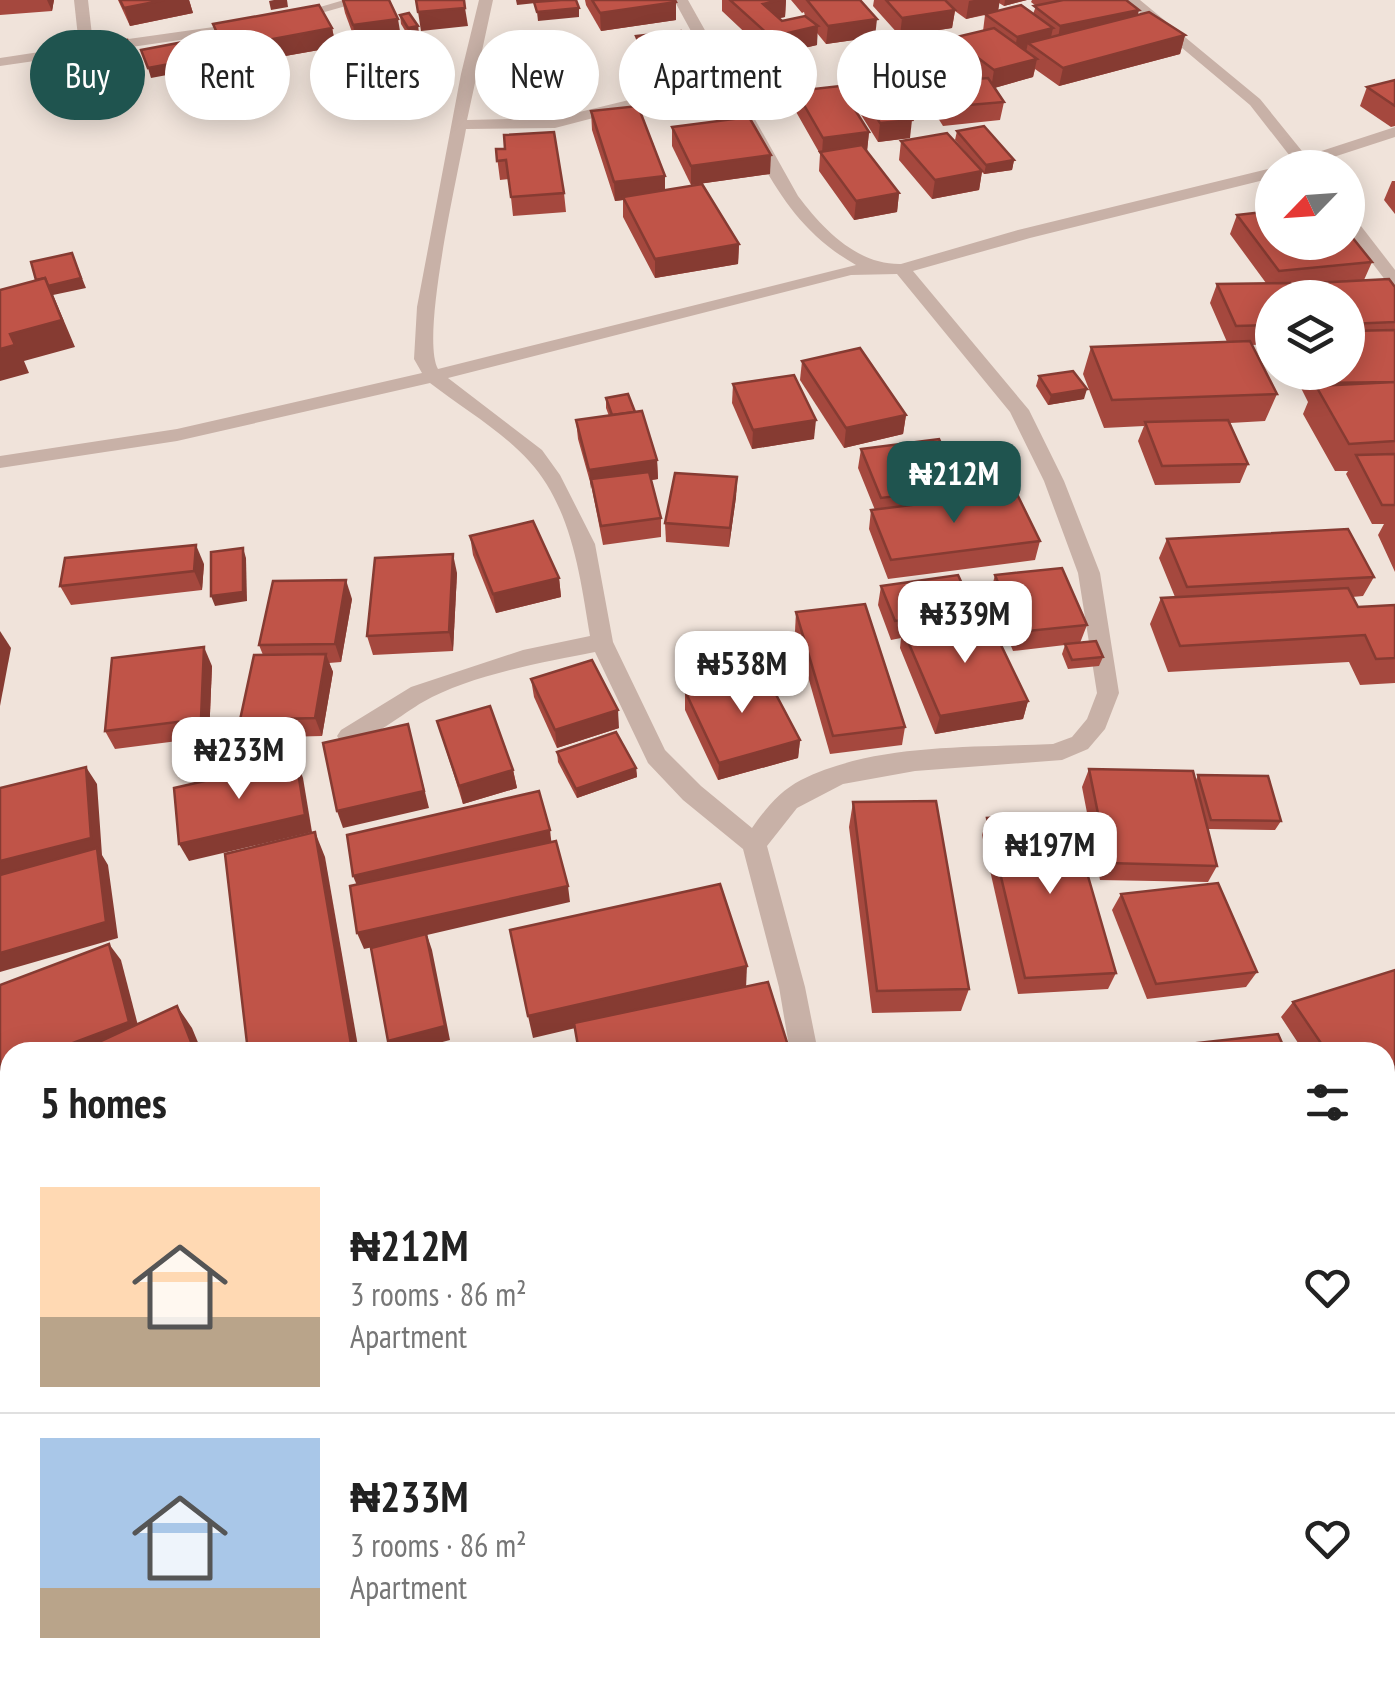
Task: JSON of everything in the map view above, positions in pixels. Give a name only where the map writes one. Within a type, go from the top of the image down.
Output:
[{"type":"street","points":[[81,0],[84,30]]},
{"type":"street","points":[[145,41],[272,21],[360,0]]},
{"type":"street","points":[[486,0],[468,74],[426,307],[424,359],[432,375],[534,455],[553,480],[584,544],[602,642],[656,756],[754,844],[792,987],[802,1042]]},
{"type":"street","points":[[680,0],[696,30]]},
{"type":"street","points":[[1132,0],[1256,102],[1288,150]]},
{"type":"street","points":[[0,62],[30,58]]},
{"type":"street","points":[[460,125],[555,122],[619,106]]},
{"type":"street","points":[[745,120],[790,197],[814,228],[836,247],[875,268]]},
{"type":"street","points":[[1342,150],[1395,132]]},
{"type":"street","points":[[0,462],[177,435],[851,270],[902,269],[1024,234],[1255,177]]},
{"type":"street","points":[[1365,243],[1395,281]]},
{"type":"street","points":[[754,844],[791,798],[836,778],[886,764],[1054,753],[1080,742],[1097,723],[1108,693],[1089,573],[1054,481],[1019,410],[902,269]]},
{"type":"street","points":[[348,736],[419,693],[523,658],[602,642]]},
{"type":"building","points":[[120,0],[164,0],[124,8]]},
{"type":"building","points":[[343,0],[389,0],[398,19],[353,25]]},
{"type":"building","points":[[416,0],[464,0],[465,8],[418,12]]},
{"type":"building","points":[[576,0],[579,8],[537,12],[534,2]]},
{"type":"building","points":[[592,0],[675,0],[676,2],[600,13]]},
{"type":"building","points":[[730,0],[780,0],[763,4],[782,21],[805,16],[818,26],[801,30],[763,30]]},
{"type":"building","points":[[807,0],[860,0],[877,19],[828,26]]},
{"type":"building","points":[[886,0],[945,0],[955,10],[902,18]]},
{"type":"building","points":[[1063,0],[1126,0],[1139,10],[1060,26],[1034,6]]},
{"type":"building","points":[[319,5],[332,28],[290,36],[290,30],[216,30],[213,24]]},
{"type":"building","points":[[1021,5],[1053,28],[1017,37],[985,14]]},
{"type":"building","points":[[1149,12],[1185,35],[1063,68],[1028,43]]},
{"type":"building","points":[[409,13],[418,26],[408,28],[400,15]]},
{"type":"building","points":[[994,28],[1037,59],[994,70],[982,61],[982,31]]},
{"type":"building","points":[[165,45],[165,65],[148,68],[145,49]]},
{"type":"building","points":[[988,78],[1004,102],[982,104],[982,79]]},
{"type":"building","points":[[1395,80],[1395,106],[1367,87]]},
{"type":"building","points":[[837,86],[837,120],[861,120],[869,132],[823,138],[813,120],[817,120],[817,89]]},
{"type":"building","points":[[619,108],[619,120],[643,120],[665,176],[614,182],[594,120],[599,120],[599,110]]},
{"type":"building","points":[[751,120],[771,155],[691,166],[672,127]]},
{"type":"building","points":[[984,126],[1014,160],[986,165],[957,131]]},
{"type":"building","points":[[554,132],[564,193],[511,197],[506,160],[497,161],[496,149],[505,149],[504,135]]},
{"type":"building","points":[[947,133],[982,171],[935,180],[901,141]]},
{"type":"building","points":[[862,145],[899,193],[856,201],[820,152]]},
{"type":"building","points":[[702,184],[739,244],[655,259],[623,197]]},
{"type":"building","points":[[1255,213],[1255,239],[1237,215]]},
{"type":"building","points":[[72,253],[81,278],[48,286],[45,278],[36,280],[31,262]]},
{"type":"building","points":[[1365,253],[1372,262],[1279,271],[1271,260],[1365,260]]},
{"type":"building","points":[[45,278],[62,320],[10,334],[15,345],[0,349],[0,290]]},
{"type":"building","points":[[1389,279],[1395,287],[1395,322],[1365,323],[1365,280]]},
{"type":"building","points":[[1255,283],[1255,325],[1236,326],[1217,284]]},
{"type":"building","points":[[1395,330],[1395,382],[1365,382],[1365,331]]},
{"type":"building","points":[[1250,341],[1255,351],[1255,390],[1275,390],[1277,394],[1112,400],[1091,347]]},
{"type":"building","points":[[860,348],[906,415],[846,428],[802,361]]},
{"type":"building","points":[[1073,371],[1087,389],[1051,395],[1039,376]]},
{"type":"building","points":[[794,375],[816,420],[753,430],[733,384]]},
{"type":"building","points":[[1395,382],[1395,441],[1349,444],[1318,390],[1365,390],[1365,384]]},
{"type":"building","points":[[628,394],[635,412],[612,415],[606,398]]},
{"type":"building","points":[[642,411],[657,460],[589,470],[576,420]]},
{"type":"building","points":[[1228,420],[1248,464],[1162,466],[1145,422]]},
{"type":"building","points":[[939,439],[961,488],[881,498],[861,449]]},
{"type":"building","points":[[1395,454],[1395,505],[1382,505],[1356,455]]},
{"type":"building","points":[[649,472],[661,518],[601,526],[591,479]]},
{"type":"building","points":[[675,473],[737,477],[730,528],[665,523]]},
{"type":"building","points":[[1016,492],[1040,541],[891,560],[871,510]]},
{"type":"building","points":[[533,521],[559,578],[493,594],[470,536]]},
{"type":"building","points":[[1348,529],[1374,577],[1187,587],[1167,539]]},
{"type":"building","points":[[196,545],[194,571],[60,586],[65,558]]},
{"type":"building","points":[[243,548],[243,592],[211,596],[211,552]]},
{"type":"building","points":[[453,554],[449,632],[367,636],[375,558]]},
{"type":"building","points":[[1062,568],[1087,625],[1018,632],[995,575]]},
{"type":"building","points":[[958,575],[974,610],[895,621],[881,586]]},
{"type":"building","points":[[346,580],[335,644],[259,645],[273,581]]},
{"type":"building","points":[[1348,588],[1358,607],[1395,605],[1395,658],[1376,659],[1365,635],[1180,646],[1161,598]]},
{"type":"building","points":[[865,604],[905,727],[833,736],[796,612]]},
{"type":"building","points":[[987,616],[1028,701],[940,716],[903,630]]},
{"type":"building","points":[[1096,641],[1103,657],[1072,660],[1065,644]]},
{"type":"building","points":[[204,647],[201,719],[105,731],[112,658]]},
{"type":"building","points":[[326,654],[315,718],[240,720],[254,655]]},
{"type":"building","points":[[592,660],[618,710],[555,730],[531,679]]},
{"type":"building","points":[[763,670],[800,740],[719,763],[685,691]]},
{"type":"building","points":[[490,706],[513,770],[459,786],[437,721]]},
{"type":"building","points":[[408,724],[424,791],[337,811],[323,743]]},
{"type":"building","points":[[616,732],[636,768],[576,789],[557,752]]},
{"type":"building","points":[[296,760],[305,815],[179,844],[174,788]]},
{"type":"building","points":[[86,767],[91,838],[0,861],[0,788]]},
{"type":"building","points":[[1089,769],[1193,771],[1217,866],[1108,863]]},
{"type":"building","points":[[1198,775],[1268,776],[1281,821],[1211,820]]},
{"type":"building","points":[[539,791],[550,830],[353,876],[347,835]]},
{"type":"building","points":[[936,801],[969,989],[877,991],[853,802]]},
{"type":"building","points":[[1070,814],[1116,973],[1025,978],[987,818]]},
{"type":"building","points":[[315,832],[351,1042],[247,1042],[225,854]]},
{"type":"building","points":[[556,841],[568,886],[357,933],[350,886]]},
{"type":"building","points":[[97,848],[106,922],[0,953],[0,875]]},
{"type":"building","points":[[1218,883],[1257,972],[1156,984],[1121,894]]},
{"type":"building","points":[[720,884],[747,966],[528,1016],[510,930]]},
{"type":"building","points":[[426,934],[445,1026],[388,1041],[371,948]]},
{"type":"building","points":[[109,944],[129,1022],[76,1042],[0,1042],[0,985]]},
{"type":"building","points":[[1395,970],[1395,1042],[1320,1042],[1293,1002]]},
{"type":"building","points":[[768,982],[787,1042],[577,1042],[574,1023]]},
{"type":"building","points":[[177,1006],[191,1042],[99,1042]]},
{"type":"building","points":[[1278,1034],[1282,1042],[1206,1042]]}]
